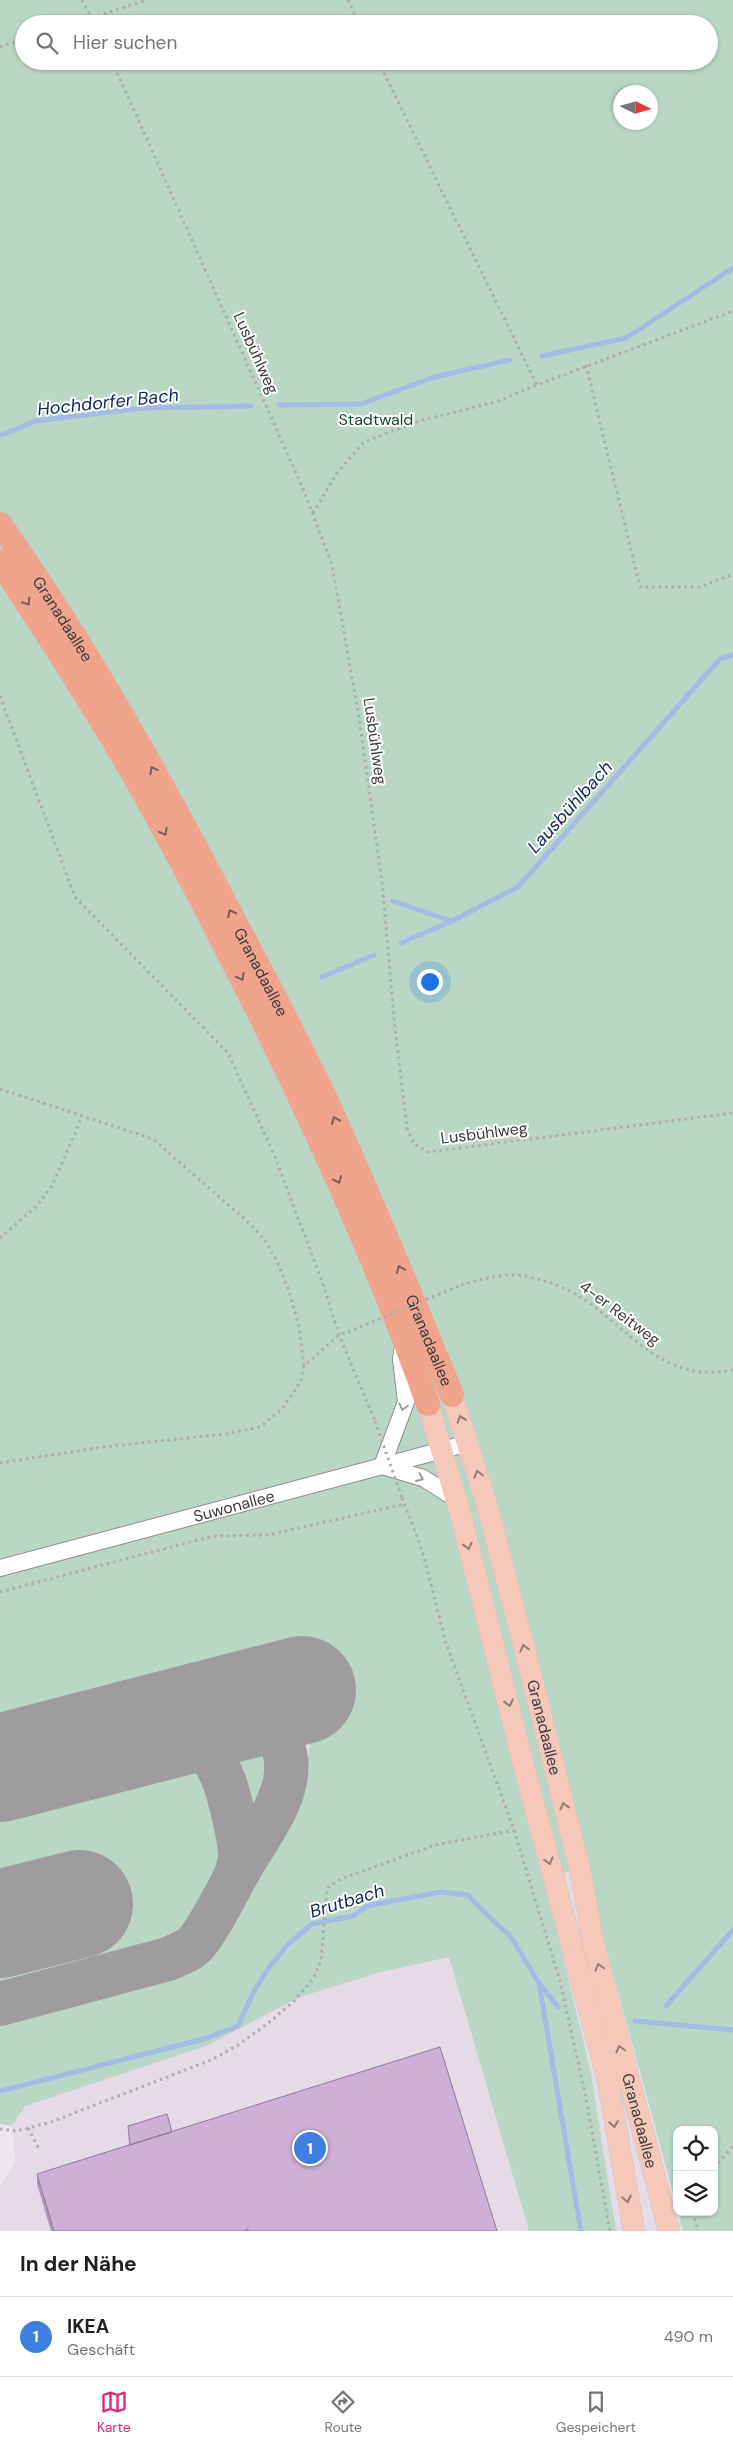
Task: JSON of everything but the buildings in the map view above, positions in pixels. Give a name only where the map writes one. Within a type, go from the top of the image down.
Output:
[{"type":"highway","name":"Granadaallee","points":[[0,524],[80,646],[142,749],[256,961],[326,1098],[452,1395]]},
{"type":"highway","name":"Granadaallee","points":[[0,562],[62,656],[122,756],[202,903],[296,1088],[358,1226],[404,1335],[428,1404]]},
{"type":"main road","name":"Granadaallee","points":[[452,1395],[469,1442],[542,1715],[580,1870],[594,1946],[669,2231]]},
{"type":"main road","name":"Granadaallee","points":[[428,1404],[456,1499],[608,2081],[634,2231]]},
{"type":"street","points":[[404,1335],[401,1358],[406,1402],[382,1466],[422,1478],[456,1499]]},
{"type":"street","name":"Suwonallee","points":[[0,1568],[469,1442]]},
{"type":"path","points":[[82,0],[90,15]]},
{"type":"path","points":[[101,15],[147,0]]},
{"type":"path","points":[[348,0],[355,15]]},
{"type":"path","points":[[0,47],[15,42]]},
{"type":"path","name":"Lusbühlweg","points":[[116,70],[312,514],[332,566],[359,717],[382,882],[395,1028],[407,1128],[414,1144],[428,1152],[733,1113]]},
{"type":"path","points":[[382,70],[537,385]]},
{"type":"path","points":[[312,514],[337,473],[364,442],[419,421],[498,402],[586,365],[733,311]]},
{"type":"path","points":[[586,365],[640,587],[700,586],[733,574]]},
{"type":"path","points":[[0,696],[75,897],[228,1054],[275,1157],[322,1281],[339,1335],[375,1421],[402,1498],[406,1504],[422,1550],[446,1643],[514,1830],[560,1981],[585,2093],[610,2231]]},
{"type":"path","points":[[0,1089],[153,1139],[254,1228],[265,1240],[277,1261],[289,1291],[299,1327],[304,1366],[301,1381],[282,1409],[260,1427],[226,1434],[102,1447],[0,1463]]},
{"type":"path","points":[[0,1238],[37,1206],[48,1191],[82,1117]]},
{"type":"path","name":"4-er Reitweg","points":[[339,1335],[461,1285],[492,1277],[518,1275],[551,1282],[588,1301],[606,1314],[645,1349],[663,1361],[698,1373],[733,1370]]},
{"type":"path","points":[[304,1366],[339,1335]]},
{"type":"path","points":[[0,1592],[213,1536],[268,1535],[362,1512],[406,1504]]},
{"type":"path","points":[[0,2129],[17,2131],[51,2122],[211,2060],[238,2045],[271,2021],[294,2001],[313,1979],[321,1961],[325,1933],[327,1888],[341,1879],[435,1845],[514,1830]]},
{"type":"path","points":[[28,2128],[39,2149]]},
{"type":"path","points":[[718,2163],[733,2146]]},
{"type":"path","points":[[693,2216],[698,2231]]},
{"type":"shaded area","points":[[397,1509],[508,1826],[0,2078],[0,1619]]},
{"type":"shaded area","points":[[584,1868],[673,2197],[673,2216],[678,2216],[683,2231],[616,2231],[591,2073],[543,1878]]},
{"type":"shaded area","points":[[449,1957],[529,2231],[0,2231],[0,2187],[15,2161],[12,2126],[25,2106],[206,2046],[300,1997],[378,1973]]},
{"type":"green space","name":"Stadtwald","points":[[0,0],[733,0],[733,2231],[683,2231],[679,2216],[718,2216],[718,2126],[673,2126],[673,2193],[584,1868],[544,1878],[591,2073],[616,2231],[529,2231],[449,1957],[378,1973],[300,1997],[206,2046],[25,2106],[12,2126],[0,2124],[0,2013],[174,1966],[192,1959],[206,1947],[306,1771],[313,1723],[294,1655],[0,1733]]},
{"type":"green space","points":[[239,1744],[254,1748],[265,1755],[271,1766],[274,1779],[274,1792],[270,1805],[262,1817],[252,1826],[246,1825],[243,1820],[227,1757],[227,1749]]},
{"type":"green space","points":[[181,1758],[206,1767],[215,1776],[235,1846],[234,1858],[225,1881],[191,1934],[182,1943],[166,1948],[0,1992],[0,1806]]},
{"type":"waterway","name":"Hochdorfer Bach","points":[[542,356],[626,338],[733,268]]},
{"type":"waterway","name":"Hochdorfer Bach","points":[[280,405],[361,404],[434,377],[510,360]]},
{"type":"waterway","name":"Hochdorfer Bach","points":[[0,436],[35,421],[143,408],[251,406]]},
{"type":"waterway","name":"Lausbühlbach","points":[[401,943],[452,921],[518,887],[720,659],[733,655]]},
{"type":"waterway","points":[[393,901],[451,921]]},
{"type":"waterway","name":"Lausbühlbach","points":[[322,977],[374,955]]},
{"type":"waterway","name":"Brutbach","points":[[0,2091],[204,2039],[238,2026],[254,1991],[268,1969],[287,1945],[312,1924],[353,1916],[367,1906],[440,1892],[468,1895],[511,1937],[539,1983],[558,2007]]},
{"type":"waterway","points":[[666,2006],[733,1930]]},
{"type":"waterway","points":[[539,1983],[581,2231]]},
{"type":"waterway","name":"Brutbach","points":[[635,2021],[733,2030]]},
{"type":"taxiway","points":[[0,2004],[168,1959],[190,1949],[198,1941],[270,1818],[284,1785],[286,1767],[284,1750],[276,1733],[258,1717],[235,1707]]},
{"type":"taxiway","points":[[150,1729],[187,1735],[205,1749],[218,1767],[228,1793],[239,1841],[240,1859],[235,1877]]},
{"type":"runway","points":[[0,1768],[302,1690]]},
{"type":"runway","points":[[0,1924],[79,1904]]},
{"type":"place","name":"IKEA","points":[[310,2148]]}]
